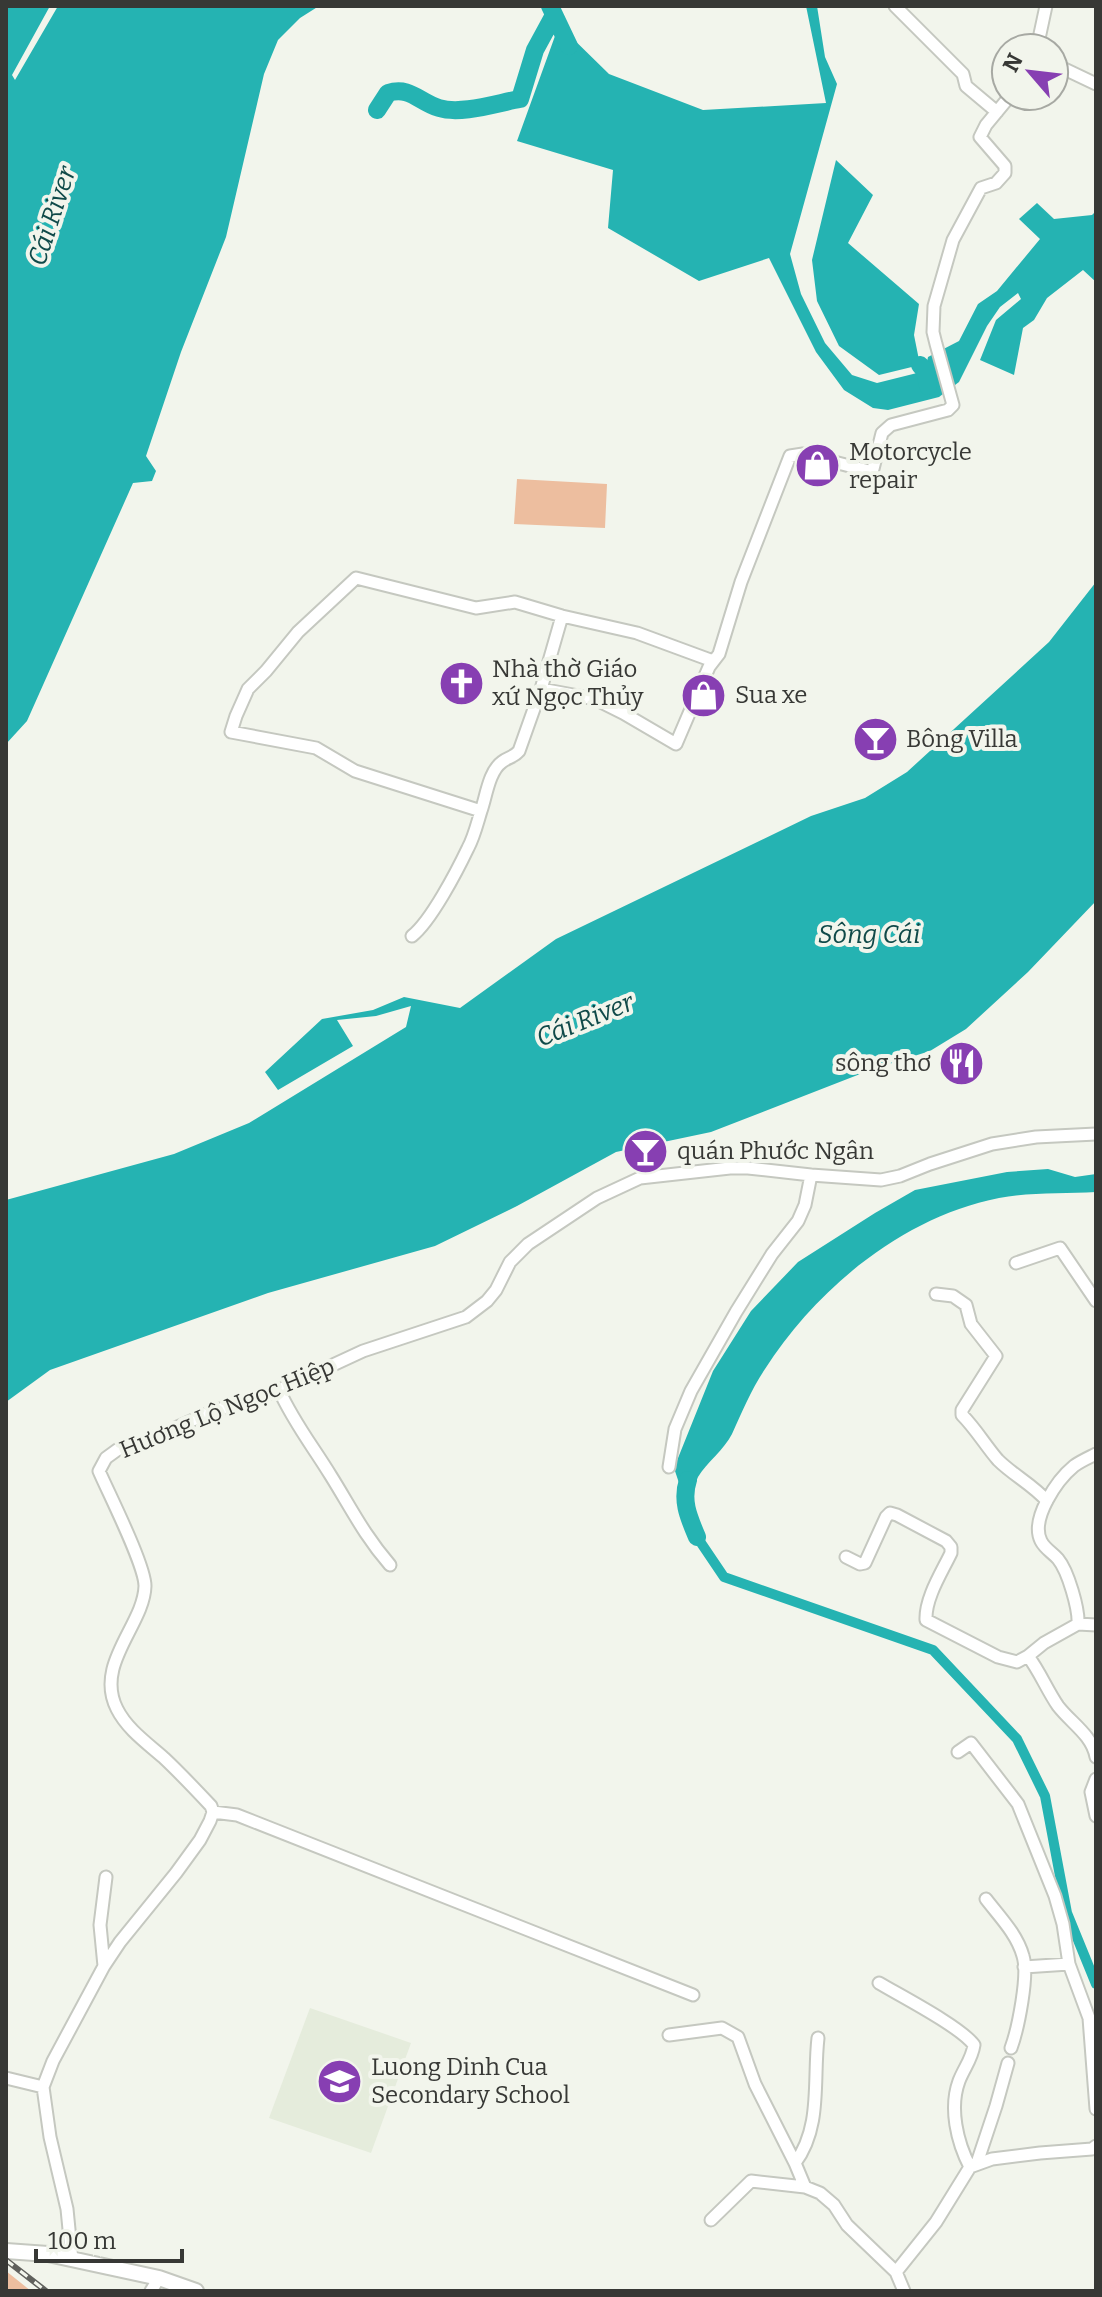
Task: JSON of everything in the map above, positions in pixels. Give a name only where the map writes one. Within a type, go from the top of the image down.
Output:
[{"type":"street","points":[[895,6],[963,74],[966,86],[990,106]]},
{"type":"street","points":[[1040,32],[1046,6]]},
{"type":"street","points":[[1070,72],[1096,84]]},
{"type":"street","points":[[541,689],[595,699],[676,744],[719,654],[741,582],[790,456],[803,454],[869,471],[873,469],[885,429],[948,410],[953,405],[933,332],[934,306],[953,240],[981,188],[996,183],[1006,170],[980,137],[997,112]]},
{"type":"street","points":[[481,811],[355,771],[316,748],[231,732],[248,689],[298,632],[356,578],[476,608],[515,602],[637,633],[713,661]]},
{"type":"street","points":[[412,936],[438,901],[469,847],[495,770],[519,751],[562,616]]},
{"type":"street","name":"Hương Lộ Ngọc Hiệp","points":[[213,1812],[185,1779],[124,1721],[115,1706],[112,1690],[116,1659],[141,1603],[145,1582],[99,1471],[106,1458],[117,1450],[139,1444],[211,1412],[279,1390],[363,1351],[466,1317],[487,1301],[510,1262],[528,1244],[597,1198],[630,1182],[661,1175],[730,1168],[881,1180],[1013,1140],[1096,1134]]},
{"type":"street","points":[[669,1467],[675,1429],[691,1391],[764,1266],[798,1221],[811,1175]]},
{"type":"street","points":[[1016,1263],[1060,1248],[1096,1301]]},
{"type":"street","points":[[936,1294],[953,1296],[966,1305],[971,1324],[996,1356],[962,1410],[962,1415],[999,1460],[1047,1501]]},
{"type":"street","points":[[279,1390],[299,1430],[331,1475],[358,1525],[390,1565]]},
{"type":"street","points":[[1078,1624],[1075,1604],[1059,1560],[1042,1543],[1039,1523],[1047,1501],[1061,1479],[1073,1467],[1096,1454]]},
{"type":"street","points":[[846,1557],[860,1564],[865,1563],[890,1513],[946,1541],[951,1553],[929,1601],[926,1620],[1007,1661],[1017,1662],[1078,1624],[1096,1625]]},
{"type":"street","points":[[1028,1656],[1061,1709],[1091,1742],[1096,1757]]},
{"type":"street","points":[[958,1752],[971,1743],[1018,1804],[1055,1896],[1069,1964],[1089,2018],[1096,2109]]},
{"type":"street","points":[[1096,1779],[1091,1792],[1096,1816]]},
{"type":"street","points":[[72,2260],[67,2209],[50,2137],[43,2087],[104,1966],[189,1857],[208,1827],[213,1812],[237,1815],[693,1995]]},
{"type":"street","points":[[104,1966],[100,1925],[106,1877]]},
{"type":"street","points":[[986,1899],[1015,1937],[1024,1958],[1018,2029],[1011,2048]]},
{"type":"street","points":[[1024,1967],[1069,1964]]},
{"type":"street","points":[[879,1983],[974,2045],[959,2081],[955,2102],[958,2137],[964,2155],[974,2165]]},
{"type":"street","points":[[669,2035],[722,2028],[738,2037],[755,2084],[805,2187]]},
{"type":"street","points":[[795,2163],[806,2145],[812,2123],[818,2038]]},
{"type":"street","points":[[896,2272],[936,2222],[974,2165],[1008,2063]]},
{"type":"street","points":[[6,2078],[43,2087]]},
{"type":"street","points":[[974,2165],[1096,2146]]},
{"type":"street","points":[[711,2220],[751,2181],[805,2187],[820,2193],[834,2205],[847,2225],[896,2272],[904,2291]]},
{"type":"street","points":[[6,2251],[37,2252],[155,2284],[196,2291]]},
{"type":"shaded area","points":[[517,479],[607,484],[605,528],[514,524]]},
{"type":"shaded area","name":"Luong Dinh Cua Secondary School","points":[[310,2008],[411,2043],[371,2153],[269,2118]]},
{"type":"shaded area","points":[[6,2271],[31,2291],[6,2291]]},
{"type":"water","name":"Cái River","points":[[6,6],[50,6],[12,75],[15,80],[58,6],[319,6],[300,18],[278,40],[264,74],[226,237],[181,352],[146,456],[156,471],[152,481],[133,483],[27,721],[6,744]]},
{"type":"water","points":[[806,6],[817,6],[825,57],[837,84],[790,254],[801,294],[825,343],[852,375],[877,383],[925,371],[928,357],[959,341],[978,304],[997,291],[1040,239],[1019,219],[1037,203],[1054,219],[1092,215],[1096,211],[1096,282],[1083,270],[1047,298],[1034,320],[1023,328],[1014,375],[980,360],[996,320],[1021,299],[1018,293],[1000,307],[987,326],[959,382],[939,397],[888,410],[873,408],[844,390],[816,352],[769,258],[699,281],[608,228],[613,170],[517,141],[559,25],[609,74],[703,110],[826,103]]},
{"type":"water","points":[[836,160],[873,195],[848,243],[919,304],[914,335],[920,365],[879,375],[839,346],[817,301],[812,260]]},
{"type":"water","name":"Sông Cái","points":[[1096,582],[1096,901],[1028,972],[966,1029],[930,1051],[873,1069],[711,1132],[616,1152],[435,1246],[268,1293],[50,1370],[6,1402],[6,1200],[174,1154],[249,1123],[406,1027],[411,1006],[376,1016],[337,1020],[353,1046],[278,1090],[265,1072],[322,1019],[373,1010],[404,997],[460,1008],[556,939],[811,816],[865,798],[907,772],[1049,642]]},
{"type":"water","points":[[1048,1169],[1075,1177],[1096,1174],[1096,1192],[999,1198],[929,1221],[866,1260],[810,1311],[765,1369],[729,1440],[698,1477],[693,1499],[697,1537],[674,1468],[713,1371],[751,1311],[798,1262],[915,1190],[1007,1172]]},
{"type":"waterway","points":[[550,6],[569,46]]},
{"type":"waterway","points":[[377,110],[388,93],[396,91],[409,93],[448,110],[520,99],[535,50],[554,15]]},
{"type":"waterway","points":[[920,365],[925,371],[928,386]]},
{"type":"waterway","points":[[688,1480],[686,1502],[697,1537]]},
{"type":"waterway","points":[[697,1537],[724,1577],[933,1650],[1017,1739],[1045,1796],[1067,1913],[1096,1984]]},
{"type":"railway","points":[[6,2260],[46,2291]]},
{"type":"place","name":"Motorcycle repair","points":[[818,466]]},
{"type":"place","name":"Nhà thờ Giáo xứ Ngọc Thủy","points":[[461,683]]},
{"type":"place","name":"Sua xe","points":[[704,695]]},
{"type":"place","name":"Bông Villa","points":[[875,739]]},
{"type":"place","name":"sông thơ","points":[[962,1063]]},
{"type":"place","name":"quán Phước Ngân","points":[[646,1151]]},
{"type":"place","name":"Luong Dinh Cua Secondary School","points":[[340,2081]]}]
